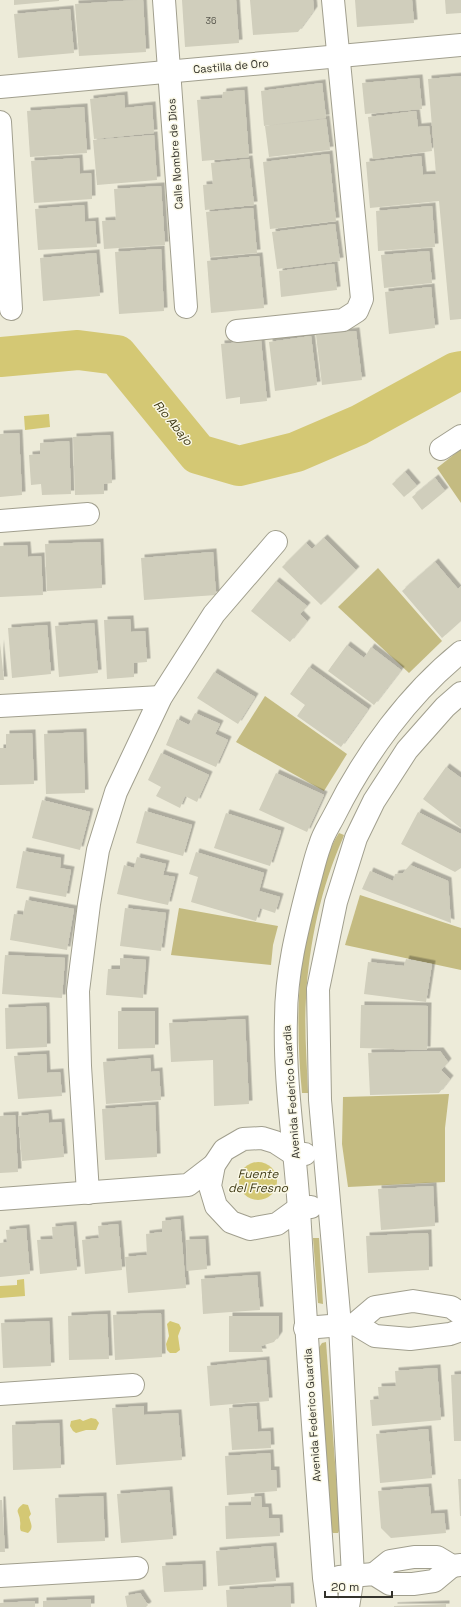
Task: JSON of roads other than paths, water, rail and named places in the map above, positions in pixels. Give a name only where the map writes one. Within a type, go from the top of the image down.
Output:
[{"type":"street","name":"Calle Nombre de Dios","points":[[164,0],[186,307]]},
{"type":"street","points":[[237,331],[343,320],[357,311],[362,299],[333,0]]},
{"type":"street","name":"Castilla de Oro","points":[[0,87],[461,45]]},
{"type":"street","points":[[0,122],[11,309]]},
{"type":"street","points":[[441,449],[461,436]]},
{"type":"street","points":[[0,521],[88,514]]},
{"type":"street","points":[[88,1193],[80,1066],[78,991],[89,904],[98,850],[116,792],[160,697],[214,614],[276,542]]},
{"type":"street","name":"Avenida Federico Guardia","points":[[328,1607],[324,1578],[305,1328],[296,1155],[288,1077],[286,1019],[288,982],[295,938],[320,844],[349,786],[386,731],[420,692],[461,652]]},
{"type":"street","points":[[348,1607],[363,1575],[347,1324],[330,1206],[320,1100],[318,989],[336,902],[356,838],[374,801],[407,750],[445,707],[461,693]]},
{"type":"street","points":[[0,706],[160,697]]},
{"type":"street","points":[[349,786],[374,801]]},
{"type":"street","points":[[0,1199],[188,1185],[214,1164],[224,1150],[243,1140],[262,1138],[275,1142],[296,1155],[326,1152]]},
{"type":"street","points":[[214,1164],[210,1186],[216,1206]]},
{"type":"street","points":[[188,1185],[216,1206],[231,1222],[250,1229],[278,1224],[299,1208],[330,1206]]},
{"type":"street","points":[[305,1328],[347,1324],[375,1307],[413,1300],[451,1306],[461,1314]]},
{"type":"street","points":[[347,1324],[375,1336],[410,1339],[450,1334],[461,1330]]},
{"type":"street","points":[[0,1394],[133,1385]]},
{"type":"street","points":[[324,1578],[363,1575],[390,1561],[414,1557],[437,1557],[457,1565]]},
{"type":"street","points":[[0,1576],[137,1568]]},
{"type":"water","points":[[49,414],[50,427],[25,430],[24,416]]},
{"type":"water","name":"Fuente del Fresno","points":[[254,1162],[262,1162],[269,1165],[274,1170],[277,1181],[274,1192],[269,1197],[262,1200],[254,1200],[247,1197],[242,1192],[239,1185],[239,1177],[242,1170],[247,1165]]},
{"type":"water","points":[[24,1279],[25,1296],[0,1298],[0,1286],[17,1285],[17,1280]]},
{"type":"water","points":[[170,1321],[179,1324],[181,1328],[178,1336],[180,1350],[176,1353],[170,1353],[167,1350],[166,1344],[169,1336],[167,1324]]},
{"type":"water","points":[[91,1418],[96,1419],[99,1423],[96,1430],[86,1430],[76,1433],[70,1426],[71,1421],[80,1419],[83,1421]]},
{"type":"water","points":[[23,1504],[28,1505],[31,1514],[29,1517],[31,1528],[28,1533],[21,1531],[20,1528],[18,1509]]},
{"type":"waterway","name":"Río Abajo","points":[[0,357],[78,350],[117,355],[198,454],[239,466],[296,452],[359,425],[456,372],[461,371]]}]
